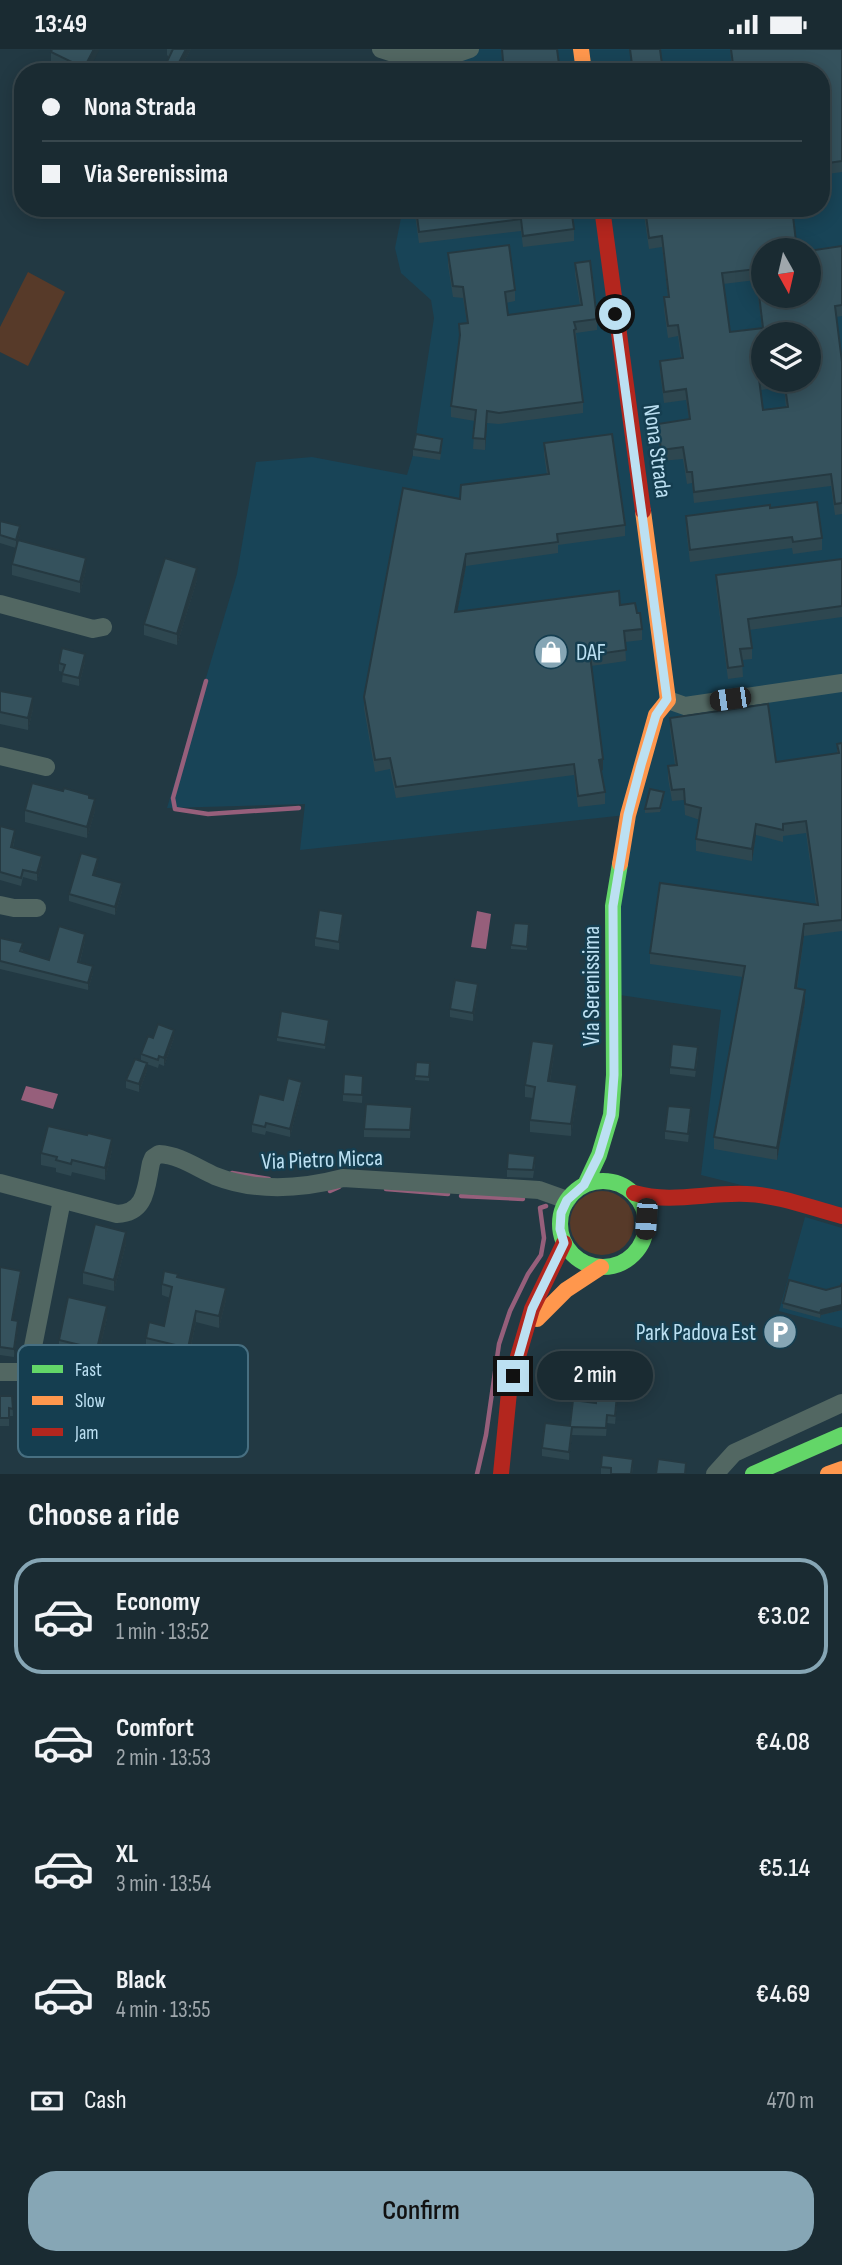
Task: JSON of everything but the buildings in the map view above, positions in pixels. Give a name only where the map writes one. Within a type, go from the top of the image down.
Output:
[{"type":"main road","name":"Nona Strada","points":[[602,217],[667,699]]},
{"type":"main road","name":"Via Serenissima","points":[[567,1200],[584,1185],[599,1155],[611,1115],[614,1075],[613,906],[628,815],[656,715],[667,699]]},
{"type":"main road","name":"Via Serenissima","points":[[611,1115],[622,1176],[642,1205],[646,1219],[645,1234]]},
{"type":"main road","points":[[584,1185],[622,1176],[655,1199],[748,1194],[842,1216]]},
{"type":"main road","points":[[525,1334],[567,1288],[601,1267],[616,1265],[629,1258],[639,1248],[645,1234],[657,1223],[717,1195]]},
{"type":"main road","points":[[567,1200],[560,1221],[564,1243],[579,1260],[601,1267]]},
{"type":"main road","points":[[501,1474],[509,1392],[532,1309],[564,1243]]},
{"type":"main road","points":[[753,1474],[842,1435]]},
{"type":"main road","points":[[828,1474],[842,1469]]},
{"type":"street","points":[[381,49],[398,55],[430,59],[470,49]]},
{"type":"street","points":[[0,604],[93,629],[103,627]]},
{"type":"street","points":[[667,699],[685,706],[842,683]]},
{"type":"street","points":[[0,756],[46,767]]},
{"type":"street","points":[[0,905],[37,908]]},
{"type":"street","name":"Via Pietro Micca","points":[[0,1183],[117,1214],[133,1211],[143,1199],[151,1163],[159,1154],[242,1184],[272,1187],[314,1186],[343,1178],[538,1190],[567,1200]]},
{"type":"street","points":[[33,1345],[62,1200]]},
{"type":"street","points":[[0,1372],[18,1372]]},
{"type":"street","points":[[715,1474],[734,1453],[842,1403]]},
{"type":"shaded area","points":[[465,49],[842,49],[842,1210],[701,1175],[721,1010],[613,994],[626,815],[300,850],[305,804],[167,808],[237,574],[256,462],[312,457],[407,475],[413,455],[434,318],[431,300],[401,273],[395,248],[401,217],[830,217],[830,63],[459,63],[460,51]]},
{"type":"shaded area","points":[[28,272],[65,292],[28,366],[0,352],[0,327]]},
{"type":"shaded area","points":[[477,911],[491,914],[486,949],[471,947]]},
{"type":"shaded area","points":[[26,1086],[58,1094],[53,1109],[21,1100]]},
{"type":"shaded area","points":[[596,1191],[608,1191],[625,1200],[632,1211],[632,1235],[625,1246],[608,1255],[596,1255],[584,1250],[575,1241],[570,1229],[570,1217],[575,1205],[584,1196]]},
{"type":"shaded area","points":[[805,1217],[842,1228],[842,1328],[779,1311]]},
{"type":"waterway","points":[[206,681],[173,798],[175,809],[208,814],[299,808]]},
{"type":"waterway","points":[[232,1173],[269,1179]]},
{"type":"waterway","points":[[330,1191],[339,1187]]},
{"type":"waterway","points":[[386,1189],[448,1194]]},
{"type":"waterway","points":[[461,1196],[523,1199]]},
{"type":"waterway","points":[[477,1474],[486,1435],[499,1344],[510,1311],[528,1274],[541,1255],[544,1238],[540,1208],[546,1206]]},
{"type":"traffic: fast","points":[[585,1185],[599,1155],[611,1115],[614,1075],[613,906],[620,864]]},
{"type":"traffic: fast","points":[[603,1181],[627,1188],[639,1200],[646,1224],[639,1248],[627,1260],[603,1267],[579,1260],[567,1248],[560,1224],[567,1200],[579,1188],[603,1181]]},
{"type":"traffic: fast","points":[[753,1474],[842,1435]]},
{"type":"traffic: slow","points":[[581,49],[583,63]]},
{"type":"traffic: slow","points":[[620,864],[628,815],[656,715],[668,700],[643,511]]},
{"type":"traffic: slow","points":[[537,1319],[566,1290],[601,1267]]},
{"type":"traffic: slow","points":[[828,1474],[842,1469]]},
{"type":"traffic: jam","points":[[603,217],[643,511]]},
{"type":"traffic: jam","points":[[634,1193],[662,1198],[759,1195],[842,1216]]},
{"type":"traffic: jam","points":[[501,1474],[509,1392],[517,1360],[532,1309],[564,1243]]},
{"type":"place","name":"DAF","points":[[551,652]]},
{"type":"place","name":"Park Padova Est","points":[[780,1332]]},
{"type":"route","points":[[513,1376],[532,1309],[564,1243],[560,1229],[561,1213],[567,1200],[584,1185],[599,1155],[611,1115],[614,1075],[613,906],[628,815],[641,765],[656,715],[667,699],[615,314]]}]
